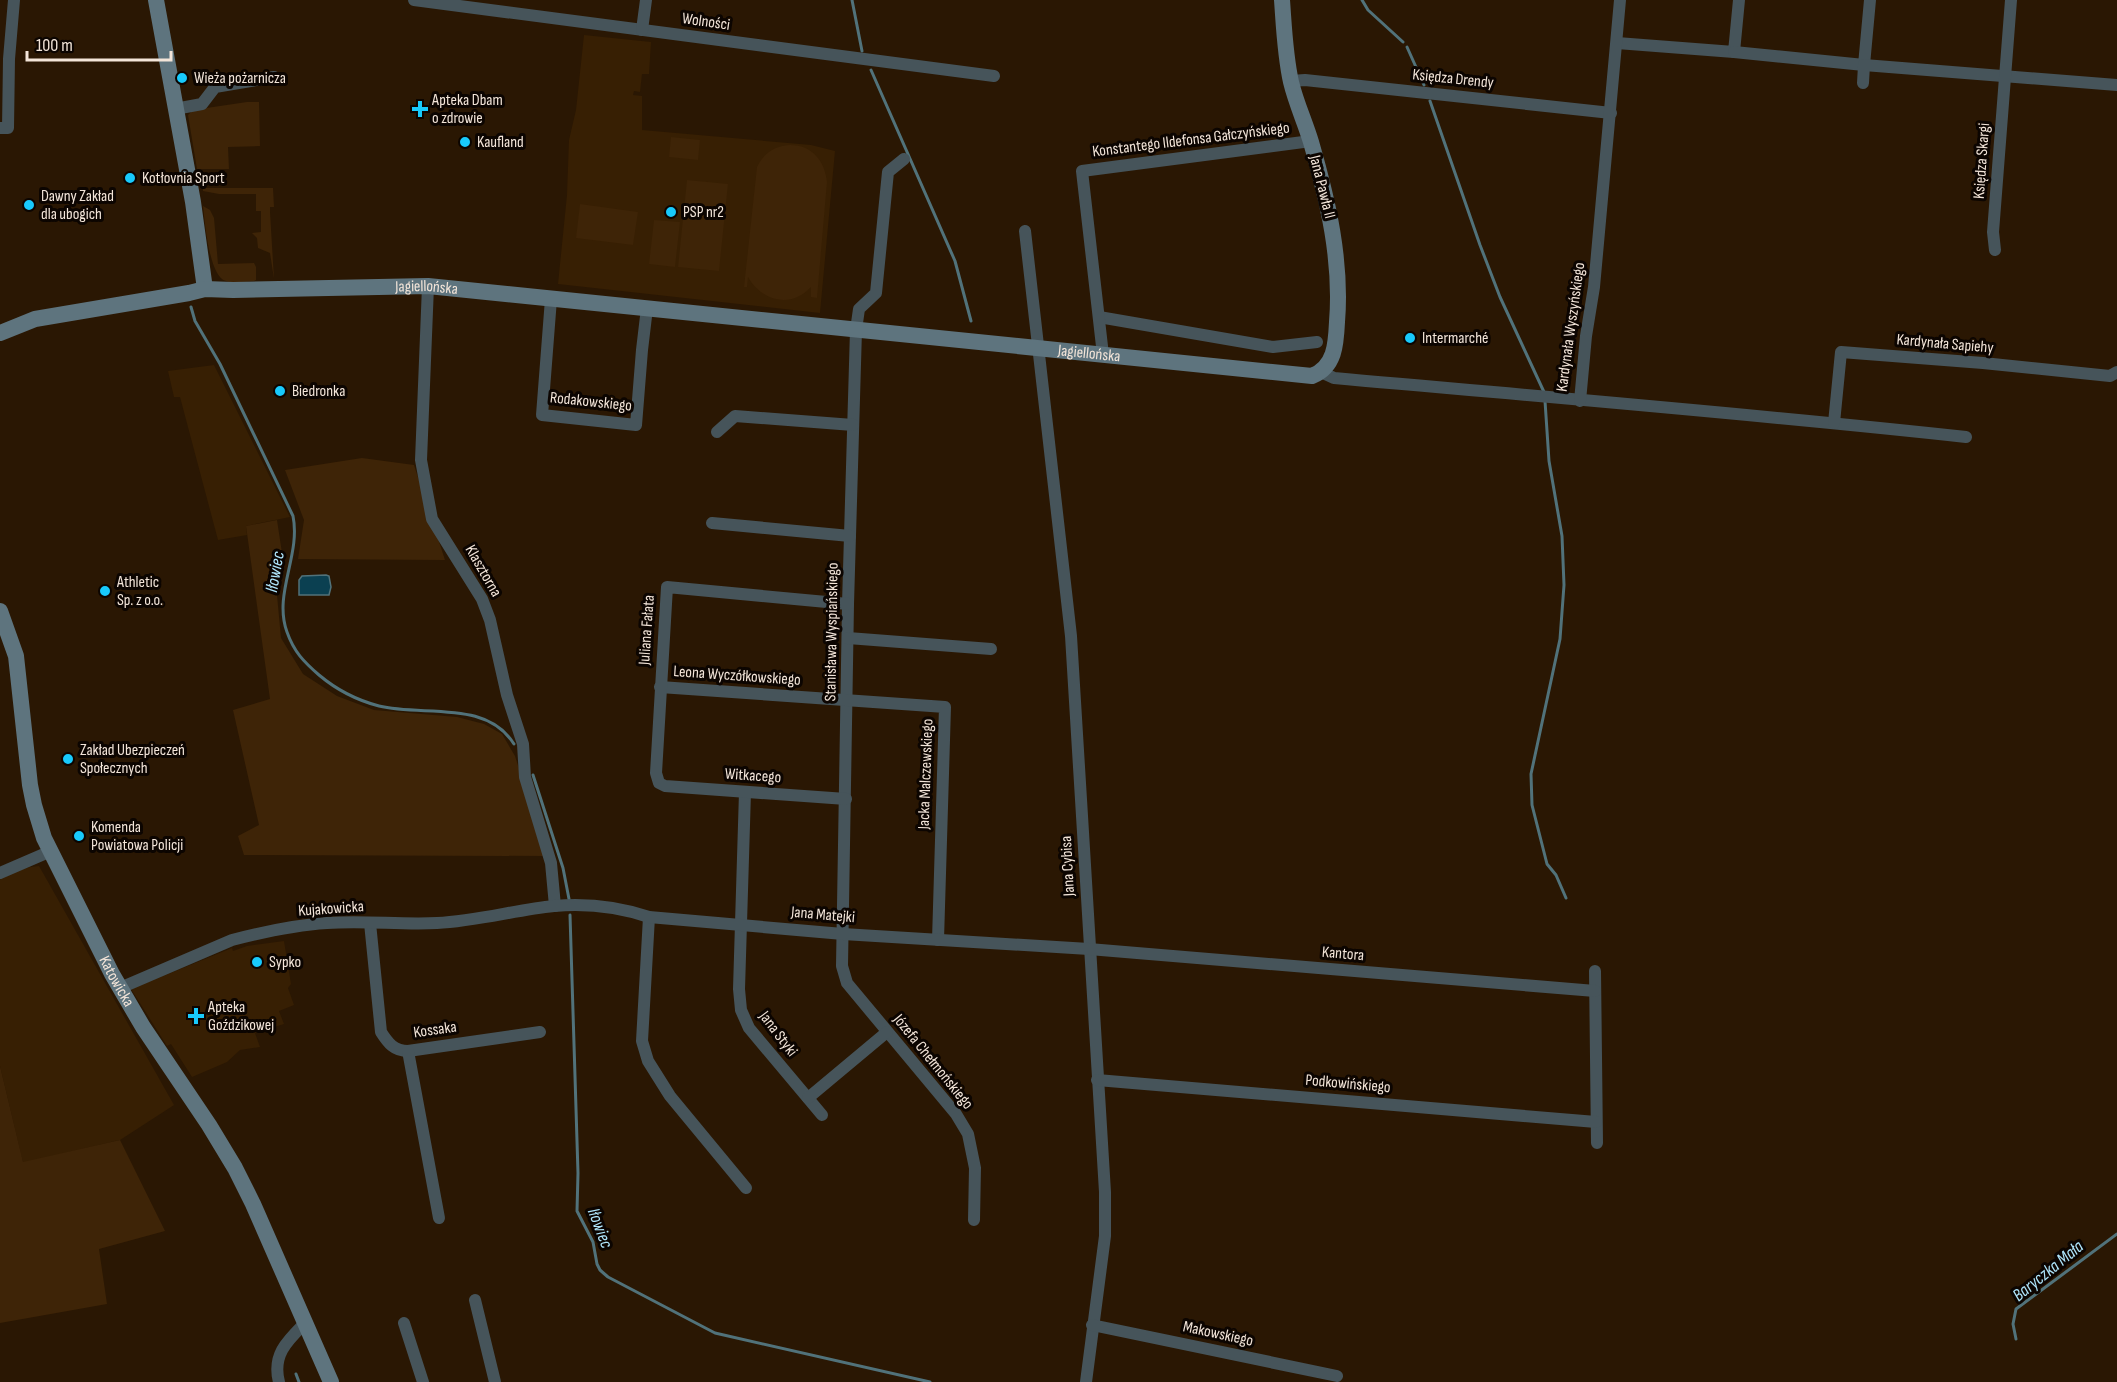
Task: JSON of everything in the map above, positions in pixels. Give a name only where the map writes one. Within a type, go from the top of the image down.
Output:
[{"type":"street","points":[[0,128],[8,128],[5,58],[14,0]]},
{"type":"street","points":[[156,0],[193,202],[205,289]]},
{"type":"street","name":"Wolności","points":[[414,0],[994,76]]},
{"type":"street","points":[[642,30],[646,0]]},
{"type":"street","name":"Jana Pawła II","points":[[1282,0],[1291,81],[1311,141],[1335,244],[1339,274],[1335,349],[1329,363],[1321,372]]},
{"type":"street","name":"Kardynała Wyszyńskiego","points":[[1321,372],[1334,378],[1580,401],[1586,336],[1594,287],[1620,0]]},
{"type":"street","points":[[1734,52],[1738,0]]},
{"type":"street","points":[[1863,83],[1870,0]]},
{"type":"street","name":"Księdza Skargi","points":[[1995,250],[1993,232],[2011,0]]},
{"type":"street","points":[[1617,43],[2117,85]]},
{"type":"street","points":[[175,109],[202,104],[215,87],[274,77]]},
{"type":"street","name":"Księdza Drendy","points":[[1291,81],[1305,80],[1611,113]]},
{"type":"street","name":"Konstantego Ildefonsa Gałczyńskiego","points":[[1103,355],[1082,171],[1311,141]]},
{"type":"street","points":[[856,330],[859,309],[876,293],[888,172],[904,159]]},
{"type":"street","name":"Jana Cybisa","points":[[1025,231],[1071,636],[1106,1214],[1086,1382]]},
{"type":"street","name":"Jagiellońska","points":[[0,333],[35,319],[205,289],[428,286],[1312,376],[1321,372]]},
{"type":"street","name":"Klasztorna","points":[[428,286],[421,460],[432,519],[482,599],[490,620],[507,695],[524,744],[525,777],[551,863],[555,906]]},
{"type":"street","name":"Rodakowskiego","points":[[551,299],[542,415],[636,425],[647,308]]},
{"type":"street","points":[[1099,317],[1273,347],[1317,342]]},
{"type":"street","name":"Stanisława Wyspiańskiego","points":[[843,934],[848,604],[856,330]]},
{"type":"street","name":"Kardynała Sapiehy","points":[[1834,423],[1840,352],[2110,376],[2117,372]]},
{"type":"street","points":[[1580,401],[1966,437]]},
{"type":"street","points":[[717,432],[735,416],[854,425]]},
{"type":"street","points":[[712,523],[850,536]]},
{"type":"street","name":"Juliana Fałata","points":[[659,783],[656,773],[667,587],[848,604]]},
{"type":"street","name":"Katowicka","points":[[0,611],[16,656],[33,805],[51,851],[120,988],[235,1168],[331,1382]]},
{"type":"street","points":[[848,638],[991,649]]},
{"type":"street","name":"Leona Wyczółkowskiego","points":[[660,687],[847,700]]},
{"type":"street","name":"Jacka Malczewskiego","points":[[847,700],[945,707],[938,940]]},
{"type":"street","name":"Witkacego","points":[[659,783],[665,786],[846,799]]},
{"type":"street","name":"Jana Styki","points":[[745,792],[739,989],[741,1010],[749,1028],[822,1115]]},
{"type":"street","points":[[0,873],[51,851]]},
{"type":"street","name":"Jana Matejki","points":[[555,906],[621,908],[649,917],[843,934],[1089,949]]},
{"type":"street","name":"Kujakowicka","points":[[120,988],[232,940],[327,922],[437,923],[492,917],[555,906]]},
{"type":"street","points":[[649,917],[642,1041],[648,1061],[670,1096],[746,1188]]},
{"type":"street","name":"Kossaka","points":[[370,923],[381,1032],[388,1044],[400,1051],[408,1051],[540,1032]]},
{"type":"street","name":"Józefa Chełmońskiego","points":[[843,934],[842,966],[847,983],[956,1114],[968,1134],[975,1168],[974,1220]]},
{"type":"street","name":"Kantora","points":[[1089,949],[1595,991]]},
{"type":"street","points":[[1595,971],[1596,1143]]},
{"type":"street","points":[[808,1098],[887,1032]]},
{"type":"street","points":[[408,1051],[439,1218]]},
{"type":"street","name":"Podkowińskiego","points":[[1097,1080],[1596,1122]]},
{"type":"street","points":[[475,1300],[495,1382]]},
{"type":"street","points":[[278,1377],[278,1356],[283,1347],[305,1323]]},
{"type":"street","points":[[404,1323],[423,1382]]},
{"type":"street","name":"Makowskiego","points":[[1092,1325],[1337,1376]]},
{"type":"shaded area","points":[[584,35],[651,42],[649,74],[642,74],[640,92],[634,91],[633,95],[642,96],[642,130],[811,145],[835,151],[820,313],[558,284],[567,195],[569,140],[576,110]]},
{"type":"shaded area","points":[[259,102],[260,146],[228,147],[229,169],[197,169],[188,115],[193,110]]},
{"type":"shaded area","points":[[671,137],[700,140],[698,160],[669,157]]},
{"type":"shaded area","points":[[790,145],[811,151],[820,161],[826,174],[817,298],[811,297],[811,287],[795,298],[786,300],[768,297],[748,277],[747,287],[744,287],[757,167],[770,151]]},
{"type":"shaded area","points":[[687,180],[728,184],[719,271],[678,267]]},
{"type":"shaded area","points":[[203,188],[273,188],[274,207],[270,207],[270,212],[274,279],[270,253],[258,248],[257,238],[252,233],[261,232],[261,211],[256,211],[256,194],[219,194],[203,191]]},
{"type":"shaded area","points":[[580,204],[638,212],[633,245],[576,238]]},
{"type":"shaded area","points":[[203,206],[210,210],[214,218],[218,264],[254,263],[256,280],[233,282],[220,277],[209,248]]},
{"type":"shaded area","points":[[654,220],[680,222],[675,267],[649,264]]},
{"type":"shaded area","points":[[214,365],[290,517],[246,526],[247,535],[218,540],[180,397],[174,397],[168,371]]},
{"type":"shaded area","points":[[362,458],[414,465],[445,560],[298,559],[304,520],[285,470]]},
{"type":"shaded area","points":[[277,520],[282,553],[277,595],[281,638],[303,674],[337,696],[374,710],[457,717],[484,724],[502,734],[515,756],[547,856],[244,855],[238,836],[259,825],[233,710],[270,699],[246,526]]},
{"type":"shaded area","points":[[39,866],[174,1105],[120,1140],[23,1163],[0,1066],[0,871]]},
{"type":"shaded area","points":[[284,941],[291,984],[288,988],[294,1005],[279,1011],[284,1024],[255,1033],[260,1047],[240,1050],[227,1062],[192,1077],[171,1044],[167,1046],[131,989],[232,948],[233,951],[247,946]]},
{"type":"shaded area","points":[[0,1066],[23,1162],[120,1140],[165,1231],[99,1249],[107,1304],[0,1323]]},
{"type":"water","points":[[302,576],[329,576],[331,587],[329,595],[299,595],[299,580]]},
{"type":"waterway","points":[[852,0],[862,51]]},
{"type":"waterway","points":[[1362,0],[1368,10],[1403,42]]},
{"type":"waterway","points":[[1407,47],[1424,85]]},
{"type":"waterway","points":[[871,70],[955,261],[971,321]]},
{"type":"waterway","points":[[1430,101],[1500,297],[1544,392]]},
{"type":"waterway","name":"Iłowiec","points":[[191,307],[195,321],[220,364],[293,516],[293,545],[283,603],[287,632],[300,656],[326,681],[355,698],[396,709],[471,715],[502,730],[514,744]]},
{"type":"waterway","points":[[1545,401],[1549,461],[1562,536],[1564,585],[1560,639],[1531,774],[1532,805],[1547,864],[1556,875],[1566,898]]},
{"type":"waterway","name":"Iłowiec","points":[[533,775],[563,868],[569,899]]},
{"type":"waterway","name":"Iłowiec","points":[[570,915],[578,1173],[577,1211],[593,1242],[600,1270],[608,1277],[715,1333],[930,1382]]},
{"type":"waterway","name":"Baryczka Mała","points":[[2016,1339],[2013,1324],[2016,1309],[2117,1234]]},
{"type":"waterway","points":[[296,1374],[299,1382]]},
{"type":"place","name":"Wieża pożarnicza","points":[[182,78]]},
{"type":"place","name":"Apteka Dbam o zdrowie","points":[[420,109]]},
{"type":"place","name":"Kaufland","points":[[465,142]]},
{"type":"place","name":"Kotłovnia Sport","points":[[130,178]]},
{"type":"place","name":"Dawny Zakład dla ubogich","points":[[29,205]]},
{"type":"place","name":"PSP nr2","points":[[671,212]]},
{"type":"place","name":"Intermarché","points":[[1410,338]]},
{"type":"place","name":"Biedronka","points":[[280,391]]},
{"type":"place","name":"Athletic Sp. z o.o.","points":[[105,591]]},
{"type":"place","name":"Zakład Ubezpieczeń Społecznych","points":[[68,759]]},
{"type":"place","name":"Komenda Powiatowa Policji","points":[[79,836]]},
{"type":"place","name":"Sypko","points":[[257,962]]},
{"type":"place","name":"Apteka Goździkowej","points":[[196,1016]]}]
